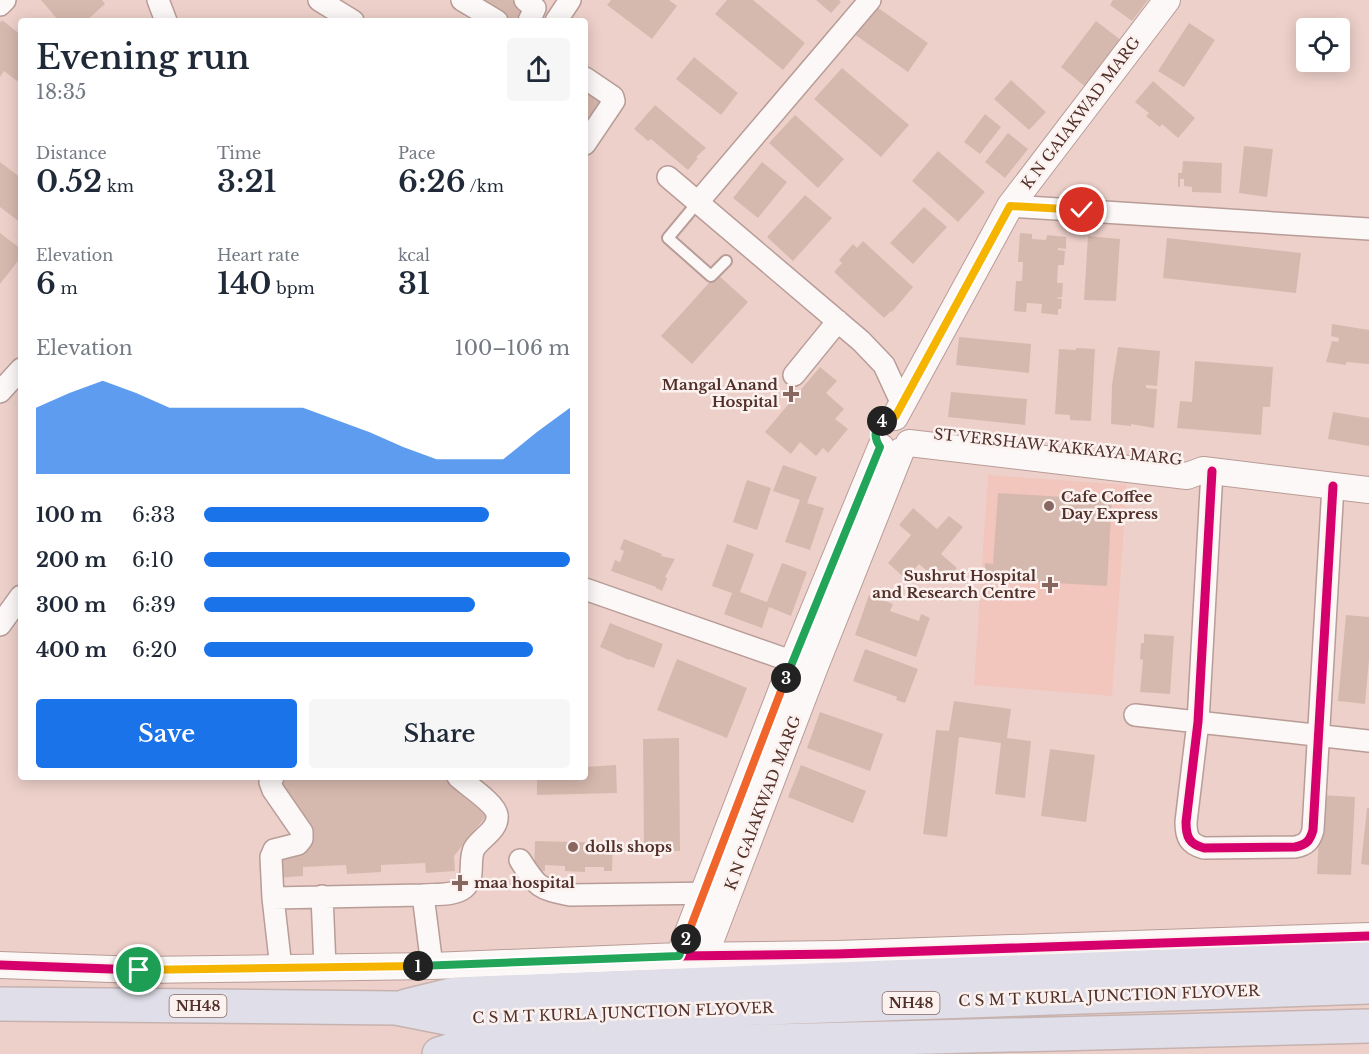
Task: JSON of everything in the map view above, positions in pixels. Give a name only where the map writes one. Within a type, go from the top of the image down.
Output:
[{"type":"highway","points":[[396,1008],[455,994],[1369,958]]},
{"type":"highway","points":[[0,984],[20,987],[68,1005]]},
{"type":"highway","name":"C S M T KURLA JUNCTION FLYOVER","points":[[449,1041],[1369,987]]},
{"type":"highway","name":"NH48","points":[[0,1004],[396,1008],[449,1041]]},
{"type":"highway","name":"C S M T KURLA JUNCTION FLYOVER","points":[[449,1041],[1369,1026]]},
{"type":"street","points":[[0,5],[5,0]]},
{"type":"street","points":[[158,0],[165,18]]},
{"type":"street","points":[[319,0],[348,18]]},
{"type":"street","points":[[462,0],[492,18]]},
{"type":"street","points":[[525,0],[535,8],[530,18]]},
{"type":"street","points":[[558,18],[570,0]]},
{"type":"street","points":[[698,202],[870,0]]},
{"type":"street","name":"K N GAIAKWAD MARG","points":[[679,956],[703,893],[770,752],[900,432],[1010,206],[1167,0]]},
{"type":"street","points":[[588,80],[614,101],[588,140]]},
{"type":"street","points":[[668,177],[861,341],[884,365],[900,432]]},
{"type":"street","points":[[1010,206],[1369,229]]},
{"type":"street","points":[[794,375],[838,321]]},
{"type":"street","points":[[0,392],[18,372]]},
{"type":"street","name":"ST VERSHAW KAKKAYA MARG","points":[[900,432],[1000,447],[1136,461],[1187,476],[1207,470],[1369,490]]},
{"type":"street","points":[[1207,470],[1198,722],[1186,828],[1190,842],[1204,848],[1295,847],[1304,845],[1311,839],[1333,486]]},
{"type":"street","points":[[588,590],[803,666]]},
{"type":"street","points":[[0,625],[18,600]]},
{"type":"street","points":[[1135,715],[1369,741]]},
{"type":"street","name":"K N GAIAKWAD MARG","points":[[705,956],[729,893],[770,752]]},
{"type":"street","points":[[271,780],[273,789],[302,832],[302,838],[298,844],[274,850],[271,857],[280,968]]},
{"type":"street","points":[[273,898],[423,895],[457,892],[465,887],[471,879],[472,853],[494,827],[497,816],[494,807],[462,780]]},
{"type":"street","points":[[520,860],[535,883],[570,895],[729,893]]},
{"type":"street","points":[[423,895],[432,966]]},
{"type":"street","points":[[322,896],[325,967]]},
{"type":"street","points":[[0,966],[139,970],[432,966],[679,956],[837,954],[1369,936]]},
{"type":"lane","points":[[698,202],[668,238],[711,276],[726,261]]},
{"type":"shaded area","name":"Sushrut Hospital and Research Centre","points":[[988,475],[1127,485],[1112,696],[974,685]]},
{"type":"building","points":[[41,0],[102,0],[105,4],[89,18],[56,18]]},
{"type":"building","points":[[467,0],[520,0],[524,18],[495,18]]},
{"type":"building","points":[[611,0],[669,0],[677,6],[652,39],[607,5]]},
{"type":"building","points":[[727,0],[753,0],[805,43],[783,70],[715,14]]},
{"type":"building","points":[[816,0],[839,0],[841,2],[831,13]]},
{"type":"building","points":[[1113,0],[1148,0],[1132,21],[1110,5]]},
{"type":"building","points":[[874,5],[928,43],[908,72],[854,34]]},
{"type":"building","points":[[2,20],[18,33],[18,82],[4,71],[0,77],[0,23]]},
{"type":"building","points":[[1096,21],[1122,41],[1087,88],[1061,67]]},
{"type":"building","points":[[1189,23],[1215,40],[1184,87],[1158,71]]},
{"type":"building","points":[[694,57],[738,93],[721,115],[676,79]]},
{"type":"building","points":[[842,68],[909,125],[881,157],[814,99]]},
{"type":"building","points":[[1011,80],[1046,112],[1029,130],[994,99]]},
{"type":"building","points":[[1153,81],[1195,118],[1178,138],[1162,124],[1160,127],[1146,116],[1149,113],[1135,102]]},
{"type":"building","points":[[588,88],[611,99],[588,127]]},
{"type":"building","points":[[655,105],[706,148],[696,157],[698,158],[688,170],[651,139],[648,141],[634,129]]},
{"type":"building","points":[[985,114],[1001,127],[980,154],[964,142]]},
{"type":"building","points":[[795,115],[844,159],[818,188],[769,143]]},
{"type":"building","points":[[1008,133],[1028,149],[1005,178],[985,162]]},
{"type":"building","points":[[1244,146],[1273,149],[1267,197],[1239,193]]},
{"type":"building","points":[[938,151],[985,192],[958,222],[912,181]]},
{"type":"building","points":[[1183,161],[1222,163],[1221,193],[1192,192],[1192,187],[1184,186],[1184,179],[1180,179],[1180,187],[1178,187],[1178,173],[1182,173]]},
{"type":"building","points":[[0,162],[18,176],[18,221],[0,207]]},
{"type":"building","points":[[762,162],[787,182],[758,218],[733,198]]},
{"type":"building","points":[[805,195],[832,218],[793,261],[767,237]]},
{"type":"building","points":[[924,207],[947,227],[913,264],[890,243]]},
{"type":"building","points":[[0,233],[18,247],[18,261],[0,284]]},
{"type":"building","points":[[1020,233],[1032,234],[1032,239],[1046,240],[1047,235],[1066,237],[1066,249],[1058,248],[1058,250],[1065,251],[1064,265],[1058,265],[1057,283],[1063,283],[1062,297],[1055,298],[1062,299],[1058,315],[1041,313],[1042,304],[1027,303],[1026,312],[1014,311],[1016,281],[1022,281],[1023,262],[1018,262]]},
{"type":"building","points":[[1088,236],[1120,239],[1116,301],[1084,300]]},
{"type":"building","points":[[1167,238],[1301,253],[1296,293],[1163,278]]},
{"type":"building","points":[[863,241],[913,287],[884,318],[834,272],[842,263],[839,260],[853,244],[857,248]]},
{"type":"building","points":[[717,274],[748,302],[692,364],[661,336]]},
{"type":"building","points":[[1332,324],[1369,330],[1369,364],[1346,362],[1346,365],[1326,362],[1332,341],[1338,342],[1339,338],[1331,336]]},
{"type":"building","points":[[959,337],[1031,344],[1029,373],[956,365]]},
{"type":"building","points":[[1118,347],[1160,351],[1157,386],[1146,385],[1146,388],[1157,389],[1154,428],[1131,424],[1131,426],[1111,424],[1112,385]]},
{"type":"building","points":[[1076,348],[1095,349],[1091,421],[1070,420],[1070,415],[1055,414],[1059,349],[1076,350]]},
{"type":"building","points":[[1195,361],[1273,367],[1270,407],[1263,407],[1261,435],[1177,428],[1180,401],[1192,402]]},
{"type":"building","points":[[820,367],[837,381],[826,393],[844,409],[835,419],[848,429],[828,453],[823,448],[816,456],[800,442],[791,454],[765,432]]},
{"type":"building","points":[[951,392],[1027,399],[1025,425],[948,417]]},
{"type":"building","points":[[1333,412],[1369,418],[1369,446],[1328,439]]},
{"type":"building","points":[[783,465],[817,477],[807,503],[824,508],[810,550],[785,542],[800,500],[773,491]]},
{"type":"building","points":[[747,480],[771,488],[757,530],[733,522]]},
{"type":"building","points":[[998,493],[1112,500],[1107,586],[1021,581],[1021,584],[984,582],[985,563],[993,564]]},
{"type":"building","points":[[913,508],[937,529],[949,516],[963,527],[941,554],[957,568],[943,584],[919,564],[906,579],[888,563],[911,535],[899,525]]},
{"type":"building","points":[[624,539],[662,554],[661,556],[675,559],[665,577],[667,578],[662,591],[611,571],[615,560],[620,562],[624,551],[620,549]]},
{"type":"building","points":[[727,544],[754,554],[740,592],[767,602],[782,563],[807,572],[791,616],[769,607],[762,628],[724,614],[732,593],[712,586]]},
{"type":"building","points":[[869,595],[893,604],[890,611],[919,621],[921,614],[930,618],[916,657],[855,635]]},
{"type":"building","points":[[1346,615],[1369,617],[1369,660],[1365,704],[1338,701]]},
{"type":"building","points":[[610,623],[663,644],[654,668],[600,647]]},
{"type":"building","points":[[1144,634],[1174,636],[1170,694],[1140,692],[1143,660],[1140,659],[1141,643],[1144,643]]},
{"type":"building","points":[[865,649],[918,669],[905,703],[896,700],[897,697],[853,681]]},
{"type":"building","points":[[677,659],[747,688],[727,738],[657,710]]},
{"type":"building","points":[[954,701],[1011,709],[1007,738],[1031,741],[1025,798],[995,794],[1001,743],[959,737],[947,837],[923,834],[936,730],[949,731]]},
{"type":"building","points":[[820,712],[883,734],[870,771],[807,748]]},
{"type":"building","points":[[679,738],[680,851],[644,851],[643,739]]},
{"type":"building","points":[[1050,749],[1095,755],[1086,822],[1041,816]]},
{"type":"building","points":[[616,765],[617,793],[537,795],[537,780],[588,780],[588,767]]},
{"type":"building","points":[[801,765],[866,791],[853,823],[788,797]]},
{"type":"building","points":[[278,780],[452,780],[490,811],[454,856],[455,871],[426,873],[425,863],[381,865],[381,872],[347,874],[346,865],[303,867],[303,876],[276,878],[274,858],[289,857],[289,851],[309,850],[308,830],[275,783]]},
{"type":"building","points":[[1321,795],[1355,797],[1351,875],[1317,874]]},
{"type":"building","points":[[1367,808],[1369,808],[1369,865],[1361,864]]},
{"type":"building","points":[[535,841],[613,843],[612,871],[604,871],[604,867],[585,867],[585,872],[565,871],[565,866],[545,865],[545,871],[534,871]]},
{"type":"cycle path","points":[[1212,471],[1198,722],[1186,822],[1189,839],[1204,848],[1295,847],[1307,842],[1312,834],[1333,486]]},
{"type":"cycle path","points":[[0,965],[139,970],[432,966],[679,956],[837,954],[1369,936]]},
{"type":"place","name":"Mangal Anand Hospital","points":[[791,394]]},
{"type":"place","name":"Cafe Coffee Day Express","points":[[1049,506]]},
{"type":"place","name":"Sushrut Hospital and Research Centre","points":[[1050,585]]},
{"type":"place","name":"dolls shops","points":[[573,847]]},
{"type":"place","name":"maa hospital","points":[[460,883]]},
{"type":"route","points":[[139,970],[432,966],[679,956],[792,663],[880,447],[876,436],[879,424],[883,420],[895,417],[1010,206],[1082,210]]}]
